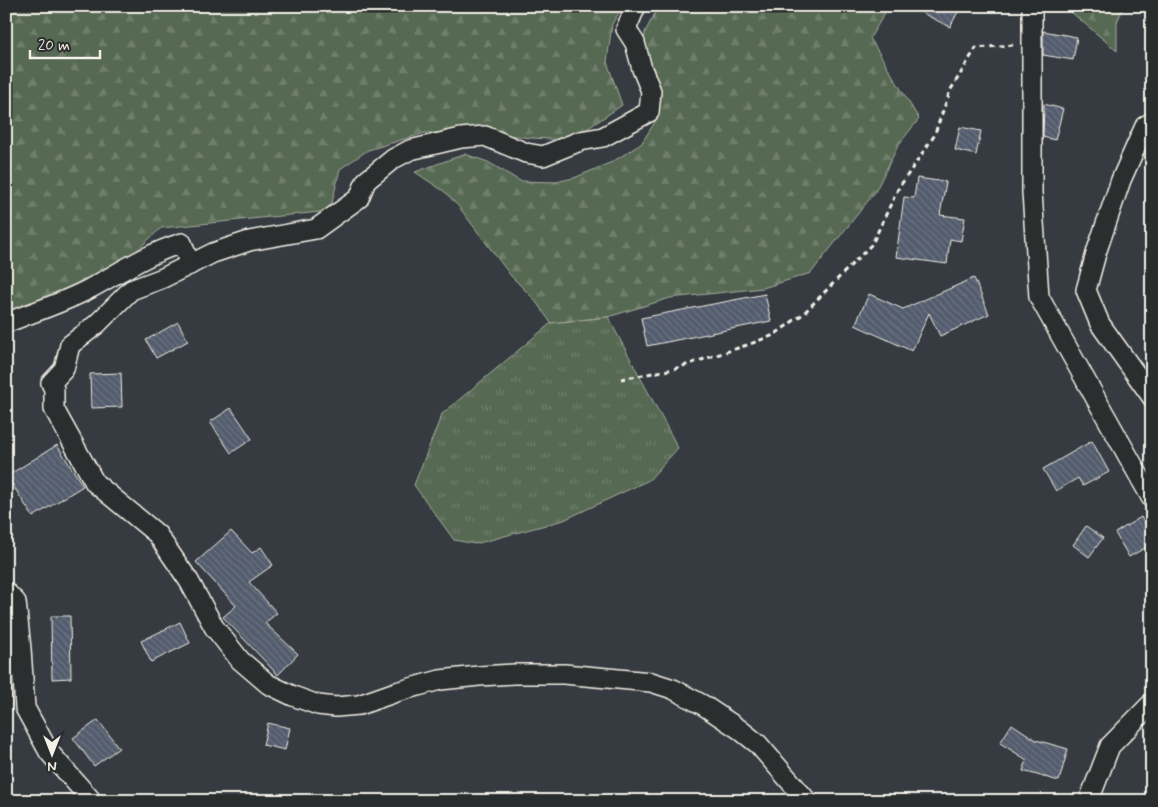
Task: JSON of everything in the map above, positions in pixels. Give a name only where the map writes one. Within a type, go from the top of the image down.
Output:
[{"type":"street","points":[[636,6],[626,29],[635,43],[642,69],[651,91],[649,112],[603,137],[580,141],[543,156],[526,153],[484,136],[461,138],[410,150],[393,158],[366,181],[359,198],[316,229],[249,242],[213,254],[163,278],[131,290],[97,324],[70,345],[64,369],[51,382],[54,389],[54,409],[95,482],[157,534],[189,581],[214,627],[240,660],[268,684],[292,696],[318,705],[336,707],[359,705],[440,680],[479,676],[564,674],[651,682],[673,690],[703,705],[739,729],[758,744],[807,801]]},
{"type":"street","points":[[1032,6],[1032,192],[1039,297],[1152,499]]},
{"type":"street","points":[[1152,122],[1145,126],[1122,180],[1097,250],[1086,290],[1100,324],[1152,397]]},
{"type":"street","points":[[6,323],[88,290],[139,259],[166,248],[182,243],[190,265]]},
{"type":"street","points":[[6,592],[16,602],[25,708],[49,752],[92,801]]},
{"type":"street","points":[[1091,801],[1090,795],[1110,746],[1152,703]]},
{"type":"path","points":[[621,379],[674,369],[748,345],[774,335],[803,314],[872,244],[898,189],[934,136],[950,91],[976,48],[1031,43]]},
{"type":"green space","points":[[6,6],[623,6],[612,24],[607,62],[622,105],[571,140],[531,138],[484,132],[425,133],[368,150],[340,169],[330,211],[161,228],[93,291],[6,317]]},
{"type":"green space","points":[[659,6],[889,6],[870,38],[919,119],[899,144],[875,192],[811,273],[763,288],[670,298],[608,317],[551,323],[534,299],[511,276],[459,207],[445,192],[415,172],[465,154],[488,162],[520,181],[555,182],[574,178],[612,162],[641,144],[655,122],[656,104],[642,61],[645,32]]},
{"type":"green space","points":[[1064,6],[1124,6],[1117,22],[1117,51]]},
{"type":"green space","points":[[608,317],[678,448],[649,480],[564,520],[475,544],[454,540],[414,485],[442,414],[551,323]]},
{"type":"building","points":[[908,6],[961,6],[950,27]]},
{"type":"building","points":[[1043,31],[1077,37],[1073,60],[1043,55]]},
{"type":"building","points":[[1044,104],[1063,109],[1055,140],[1043,137]]},
{"type":"building","points":[[960,127],[981,131],[976,155],[955,150]]},
{"type":"building","points":[[917,178],[946,182],[940,215],[965,218],[961,241],[950,239],[947,264],[896,257],[904,197],[914,198]]},
{"type":"building","points":[[974,278],[989,314],[940,336],[929,313],[912,351],[855,325],[869,294],[903,309]]},
{"type":"building","points":[[765,294],[771,321],[647,346],[641,318]]},
{"type":"building","points":[[178,322],[188,341],[156,358],[146,340]]},
{"type":"building","points":[[121,373],[122,407],[91,408],[90,374]]},
{"type":"building","points":[[231,408],[252,439],[231,453],[210,422]]},
{"type":"building","points":[[1092,441],[1109,472],[1083,486],[1078,478],[1056,491],[1043,469]]},
{"type":"building","points":[[57,445],[83,486],[33,517],[7,476]]},
{"type":"building","points":[[1141,517],[1152,535],[1152,544],[1129,557],[1115,533]]},
{"type":"building","points":[[1086,526],[1103,538],[1089,557],[1073,545]]},
{"type":"building","points":[[231,531],[252,553],[261,547],[273,565],[249,582],[277,613],[265,623],[298,654],[278,675],[223,617],[236,606],[196,562]]},
{"type":"building","points":[[51,616],[70,616],[71,678],[52,679]]},
{"type":"building","points":[[180,622],[190,643],[151,662],[141,641]]},
{"type":"building","points":[[98,720],[119,748],[94,766],[73,738]]},
{"type":"building","points":[[268,723],[290,728],[285,750],[263,745]]},
{"type":"building","points":[[1012,724],[1036,740],[1068,749],[1059,781],[1023,771],[1027,760],[1000,743]]}]
